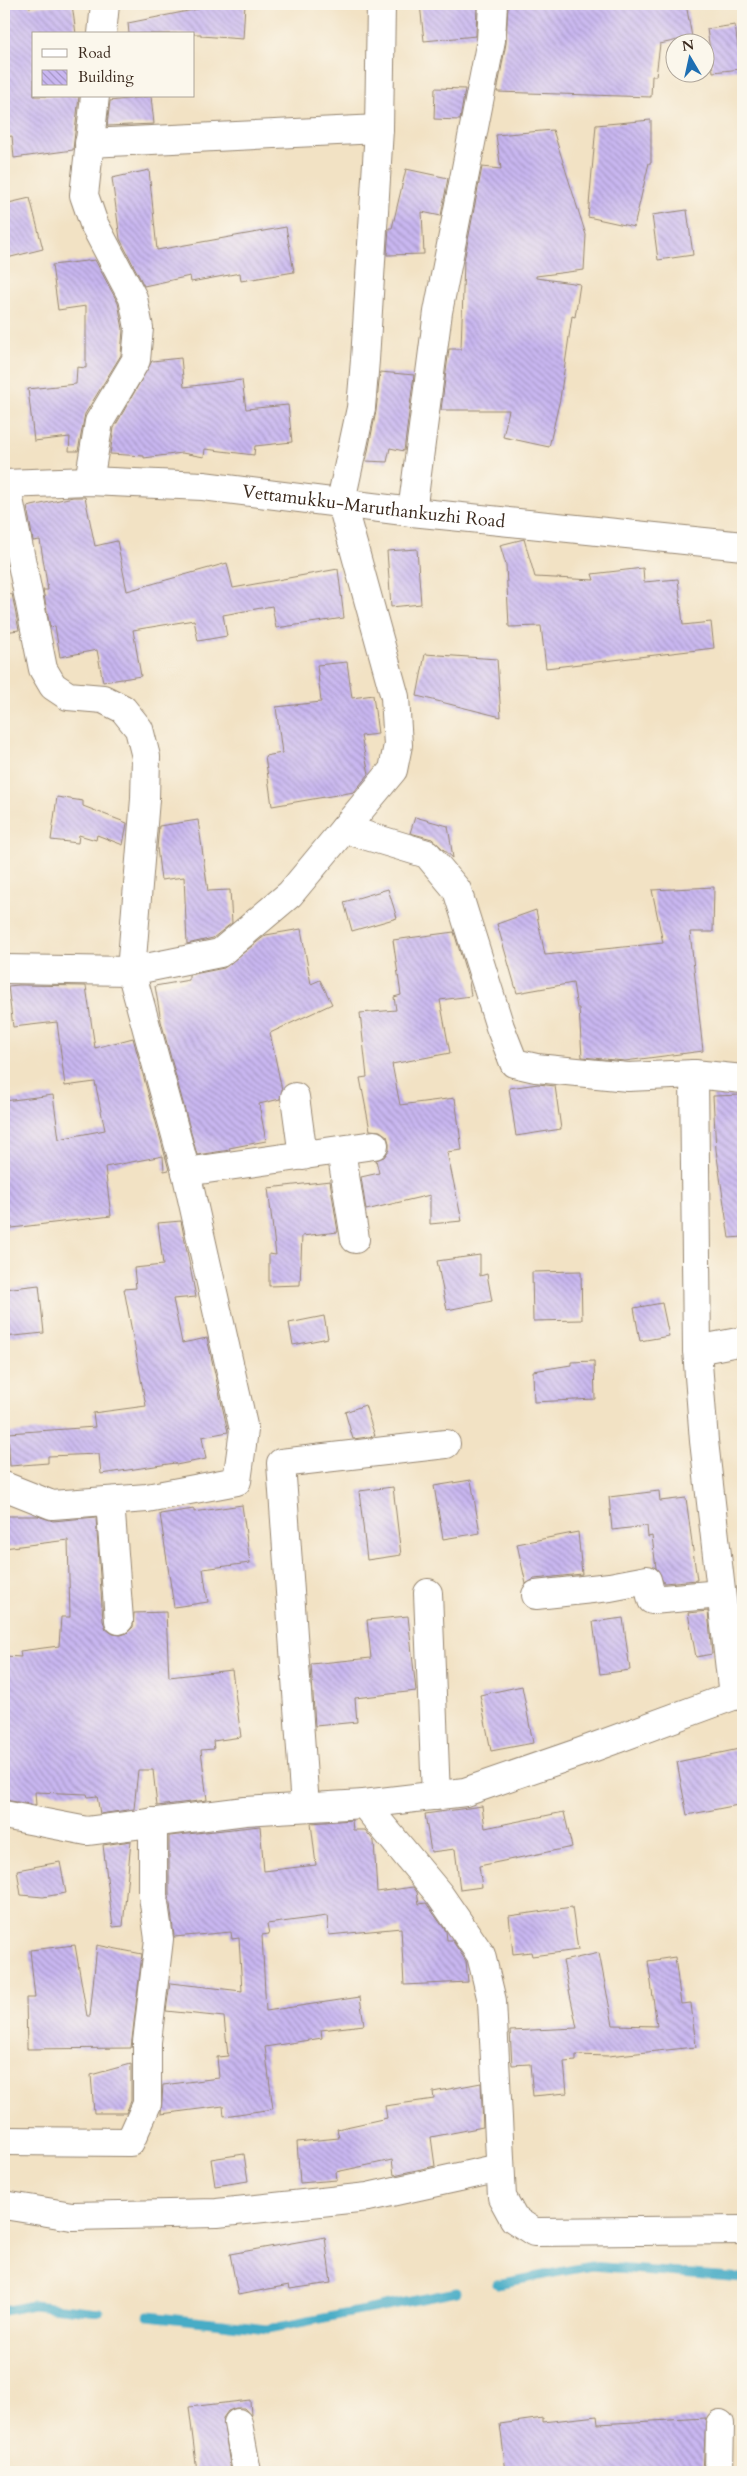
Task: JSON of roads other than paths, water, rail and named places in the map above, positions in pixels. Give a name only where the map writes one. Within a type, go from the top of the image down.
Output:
[{"type":"street","points":[[102,32],[105,4]]},
{"type":"street","points":[[4,969],[131,971],[220,953],[290,894],[392,770],[398,745],[395,697],[341,501],[361,408],[379,129],[380,4]]},
{"type":"street","points":[[412,512],[438,312],[490,40],[493,4]]},
{"type":"street","points":[[89,481],[99,422],[136,360],[139,328],[133,298],[94,224],[84,195],[95,98]]},
{"type":"street","points":[[89,143],[379,129]]},
{"type":"street","name":"Vettamukku-Maruthankuzhi Road","points":[[5,484],[89,481],[203,486],[341,501],[412,512],[743,546]]},
{"type":"street","points":[[4,1486],[52,1505],[147,1498],[237,1481],[244,1430],[186,1172],[131,971],[145,799],[146,757],[139,729],[123,709],[103,699],[68,696],[53,686],[43,669],[5,484]]},
{"type":"street","points":[[344,829],[427,854],[457,890],[500,1027],[514,1062],[536,1068],[628,1077],[694,1074],[743,1079]]},
{"type":"street","points":[[4,1815],[87,1831],[153,1822],[305,1807],[364,1804],[465,1792],[738,1696],[721,1594],[697,1350],[694,1074]]},
{"type":"street","points":[[295,1097],[303,1156]]},
{"type":"street","points":[[186,1172],[374,1145]]},
{"type":"street","points":[[341,1150],[355,1239]]},
{"type":"street","points":[[697,1350],[743,1341]]},
{"type":"street","points":[[305,1807],[281,1463],[446,1444]]},
{"type":"street","points":[[110,1501],[120,1620]]},
{"type":"street","points":[[536,1595],[647,1580],[652,1600],[721,1594]]},
{"type":"street","points":[[428,1593],[436,1796]]},
{"type":"street","points":[[364,1804],[438,1894],[481,1955],[492,2001],[502,2197],[514,2219],[534,2232],[743,2230]]},
{"type":"street","points":[[4,2141],[130,2142],[147,2104],[147,2042],[158,1939],[153,1896],[153,1822]]},
{"type":"street","points":[[4,2205],[72,2216],[217,2213],[368,2197],[500,2168]]},
{"type":"street","points":[[238,2423],[247,2472]]},
{"type":"street","points":[[719,2472],[720,2424]]},
{"type":"waterway","points":[[497,2284],[591,2266],[743,2278]]},
{"type":"waterway","points":[[148,2316],[268,2329],[457,2292]]},
{"type":"waterway","points":[[4,2311],[33,2305],[99,2312]]}]
